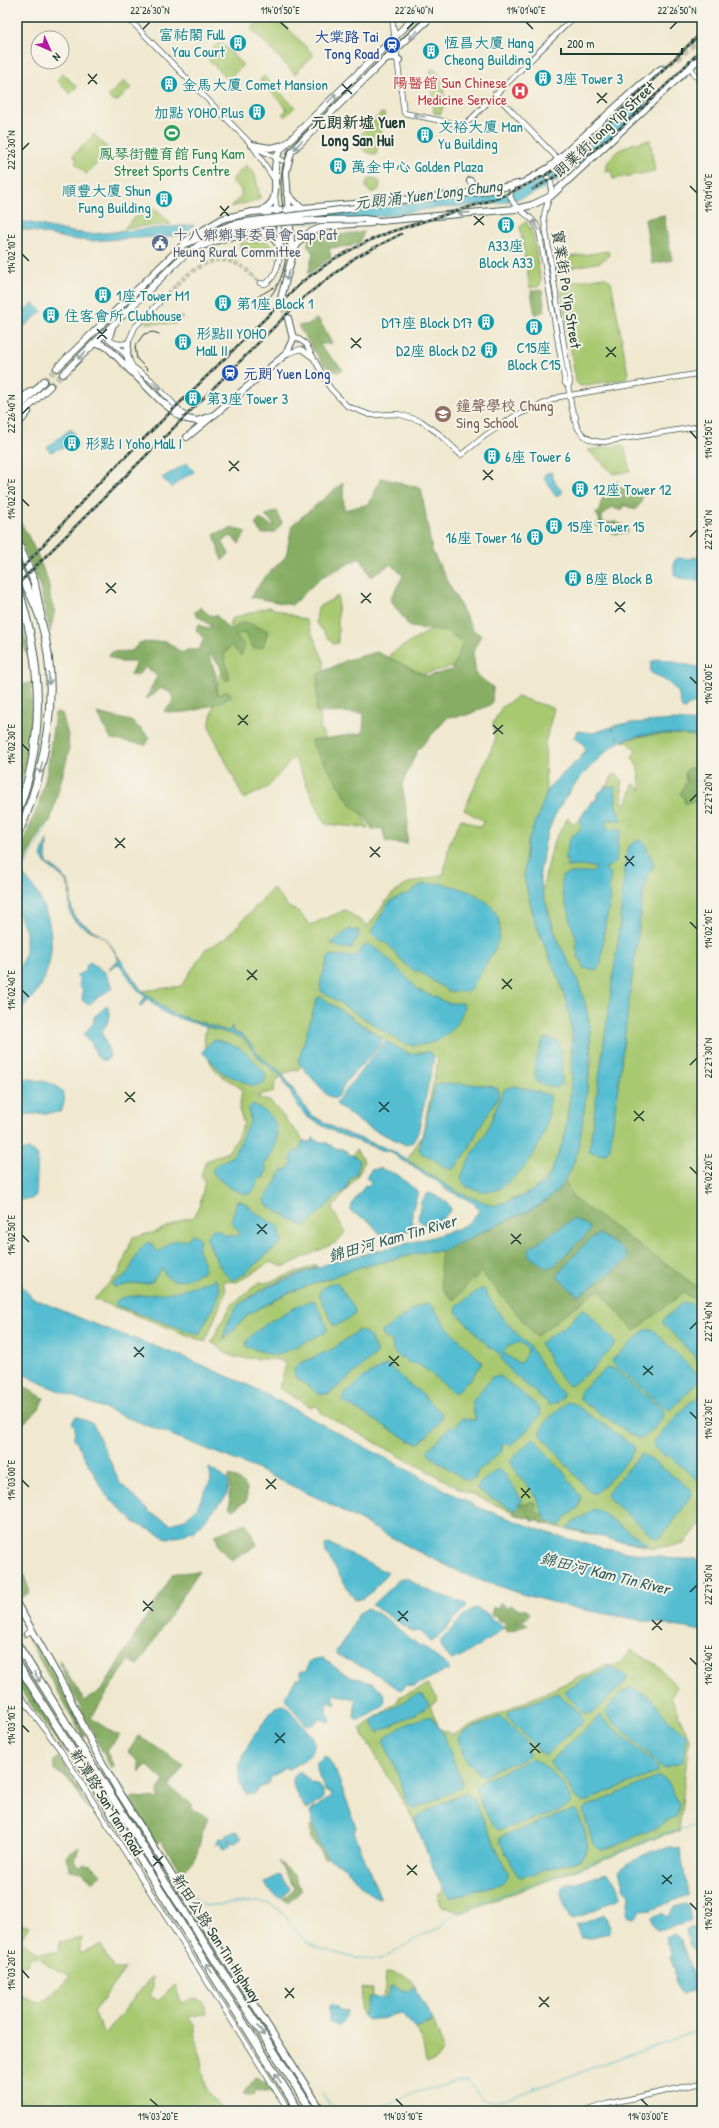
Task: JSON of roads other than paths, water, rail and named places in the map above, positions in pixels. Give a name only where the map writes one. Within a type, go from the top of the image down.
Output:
[{"type":"highway","points":[[17,541],[34,581],[41,612],[49,678],[48,729],[34,792],[17,836]]},
{"type":"highway","points":[[17,550],[41,612]]},
{"type":"highway","points":[[17,565],[41,620]]},
{"type":"highway","points":[[17,584],[31,631],[37,664],[38,710],[31,766],[17,813]]},
{"type":"highway","points":[[17,596],[23,606]]},
{"type":"highway","name":"新田公路 San Tin Highway","points":[[17,1644],[312,2111]]},
{"type":"highway","name":"新田公路 San Tin Highway","points":[[17,1663],[299,2111]]},
{"type":"main road","points":[[57,368],[193,236],[222,219],[262,211],[272,202],[275,196],[274,179],[276,158],[285,145],[415,17]]},
{"type":"main road","points":[[292,257],[286,172],[288,163],[296,147],[385,59],[431,17]]},
{"type":"main road","name":"朗業街 Long Yip Street","points":[[277,222],[380,221],[516,209],[529,206],[551,196],[702,56]]},
{"type":"main road","points":[[385,59],[392,57],[399,60]]},
{"type":"main road","points":[[262,233],[289,213],[302,209],[512,189],[544,175],[640,85],[661,69]]},
{"type":"main road","points":[[252,145],[270,148],[285,145]]},
{"type":"main road","points":[[470,181],[481,192]]},
{"type":"main road","points":[[287,194],[302,209]]},
{"type":"main road","points":[[185,244],[232,230],[355,208],[370,203]]},
{"type":"main road","points":[[262,211],[269,215],[272,221],[277,222]]},
{"type":"main road","points":[[262,211],[277,222]]},
{"type":"main road","points":[[281,298],[292,257],[298,243],[314,230],[322,227],[380,221]]},
{"type":"main road","points":[[193,249],[233,236],[262,233],[272,237],[280,246]]},
{"type":"main road","points":[[63,374],[102,334],[112,327],[177,262],[208,236]]},
{"type":"main road","points":[[187,437],[286,354],[292,344],[293,335],[288,318]]},
{"type":"main road","points":[[112,327],[112,340]]},
{"type":"main road","points":[[92,334],[102,334]]},
{"type":"main road","points":[[128,343],[127,357],[130,370]]},
{"type":"main road","points":[[93,344],[101,344],[108,348],[130,370],[168,402],[182,418],[190,421],[204,420],[214,415]]},
{"type":"main road","points":[[17,410],[44,381]]},
{"type":"main road","points":[[17,402],[39,386]]},
{"type":"main road","points":[[17,418],[50,386]]},
{"type":"main road","points":[[17,425],[44,392]]},
{"type":"main road","points":[[17,1604],[67,1692],[94,1748],[120,1794],[322,2111]]},
{"type":"street","points":[[127,17],[252,145],[262,152],[288,163]]},
{"type":"street","points":[[392,17],[399,60],[401,94],[404,113],[461,125],[469,121],[574,17]]},
{"type":"street","points":[[691,66],[695,76],[702,80]]},
{"type":"street","points":[[495,94],[559,160]]},
{"type":"street","points":[[252,145],[274,179]]},
{"type":"street","name":"寶業街 Po Yip Street","points":[[544,175],[552,187],[551,196],[545,207],[544,219],[570,383],[568,386]]},
{"type":"street","points":[[512,189],[513,203],[516,209]]},
{"type":"street","points":[[260,283],[267,283],[273,276],[279,260],[280,246],[275,196]]},
{"type":"street","name":"寶業街 Po Yip Street","points":[[516,209],[530,217],[539,230],[565,383],[568,386],[572,409],[575,411],[575,420],[584,436],[597,442],[702,426]]},
{"type":"street","points":[[102,334],[121,344],[128,343],[135,327],[159,303]]},
{"type":"street","points":[[293,335],[306,344],[330,388],[349,407],[370,415],[398,414],[421,421],[438,433],[461,454],[515,416],[564,396],[702,373]]},
{"type":"street","points":[[112,340],[127,357],[133,367],[151,380],[168,402]]},
{"type":"street","points":[[286,354],[300,349],[312,356]]},
{"type":"street","points":[[26,1634],[33,1630]]},
{"type":"street","name":"新潭路 San Tam Road","points":[[17,1691],[57,1745],[289,2111]]},
{"type":"street","points":[[586,2111],[638,2096],[702,2083]]},
{"type":"water","name":"元朗涌 Yuen Long Chung","points":[[640,96],[647,103],[594,153],[550,185],[522,198],[498,203],[436,208],[358,219],[297,223],[297,214],[505,194],[536,183],[558,170],[595,140]]},
{"type":"water","points":[[17,220],[71,232],[91,234],[194,225],[184,235],[91,241],[70,239],[17,228]]},
{"type":"water","points":[[33,303],[42,311],[19,331],[17,329],[17,313],[20,315]]},
{"type":"water","points":[[71,429],[75,434],[71,437],[78,445],[74,449],[69,445],[50,452],[47,447]]},
{"type":"water","points":[[187,463],[194,472],[180,480],[172,488],[162,478]]},
{"type":"water","points":[[551,472],[555,482],[563,492],[556,497],[544,477],[545,474]]},
{"type":"water","points":[[693,557],[702,559],[702,582],[679,578],[674,574],[674,561],[677,558],[691,559]]},
{"type":"water","points":[[659,659],[702,668],[702,701],[687,706],[685,709],[682,708],[678,692],[669,683],[650,672],[651,662]]},
{"type":"water","points":[[672,720],[702,722],[702,737],[672,734],[651,734],[621,741],[607,751],[594,763],[566,796],[553,820],[544,846],[540,870],[540,884],[561,948],[574,972],[581,990],[586,1007],[590,1040],[589,1074],[580,1139],[573,1166],[558,1190],[544,1202],[529,1211],[442,1251],[429,1251],[360,1267],[288,1293],[250,1313],[222,1340],[229,1320],[238,1305],[268,1287],[329,1263],[433,1237],[457,1229],[470,1222],[479,1211],[474,1203],[445,1189],[437,1181],[424,1175],[412,1165],[401,1160],[390,1151],[384,1151],[336,1133],[307,1117],[301,1110],[280,1075],[259,1058],[243,1038],[171,1016],[163,1012],[147,998],[142,1006],[139,1006],[145,997],[137,989],[120,965],[117,964],[108,970],[119,961],[113,949],[142,991],[171,1013],[227,1031],[229,1031],[232,1026],[233,1032],[243,1035],[262,1058],[280,1071],[310,1114],[338,1130],[391,1150],[459,1193],[494,1206],[524,1196],[544,1183],[550,1175],[565,1136],[572,1079],[572,1031],[568,1008],[561,985],[535,922],[524,877],[527,844],[549,787],[580,758],[586,750],[583,743],[574,738],[577,731],[593,733],[621,724]]},
{"type":"water","points":[[606,787],[614,787],[616,789],[614,792],[616,793],[616,806],[622,820],[612,820],[610,818],[611,820],[606,821],[608,830],[615,830],[617,827],[618,830],[621,830],[621,834],[619,836],[616,862],[605,869],[611,874],[609,888],[611,900],[609,901],[610,903],[605,925],[601,964],[596,970],[583,968],[582,960],[578,958],[579,953],[577,951],[576,937],[570,922],[570,914],[563,896],[562,876],[572,873],[593,872],[595,870],[595,868],[588,866],[566,867],[568,860],[564,860],[569,841],[572,836],[579,831],[582,824],[579,820],[592,801],[594,802],[598,797],[596,795]]},
{"type":"water","points":[[639,839],[645,844],[654,865],[647,877],[643,895],[610,1148],[604,1155],[589,1152],[618,940],[626,856],[630,845]]},
{"type":"water","points":[[47,840],[46,859],[48,864],[58,871],[68,882],[71,891],[70,902],[68,885],[62,877],[46,864],[41,856]]},
{"type":"water","points":[[17,869],[31,885],[42,902],[49,921],[51,941],[49,961],[43,980],[33,997],[17,1012],[17,975],[26,952],[26,932],[17,909]]},
{"type":"water","points":[[439,883],[465,890],[487,902],[495,911],[499,922],[499,934],[495,949],[471,989],[466,992],[448,991],[417,970],[416,972],[411,969],[386,943],[375,938],[371,932],[392,900],[408,893],[411,894],[412,890],[423,884]]},
{"type":"water","points":[[70,902],[75,918],[106,939],[109,943],[100,935],[85,928],[75,921],[70,913]]},
{"type":"water","points":[[351,928],[352,931],[359,931],[358,938],[351,948],[341,948],[331,943]]},
{"type":"water","points":[[368,944],[381,952],[419,990],[448,1003],[463,1003],[464,1005],[460,1018],[450,1032],[444,1037],[429,1043],[421,1045],[404,1044],[321,991],[320,984],[328,957],[333,955],[347,957],[355,956],[363,946]]},
{"type":"water","points":[[90,962],[106,973],[113,987],[88,1005],[82,1000],[83,990],[79,986],[80,980],[76,976],[85,971],[87,964]]},
{"type":"water","points":[[321,997],[380,1037],[382,1040],[372,1055],[347,1080],[335,1099],[327,1095],[298,1062],[317,998]]},
{"type":"water","points":[[107,1006],[110,1015],[108,1022],[102,1031],[110,1056],[107,1060],[102,1060],[97,1056],[90,1040],[87,1040],[84,1034],[94,1022],[94,1017]]},
{"type":"water","points":[[547,1038],[558,1042],[561,1048],[562,1084],[557,1088],[538,1083],[535,1073],[538,1055],[544,1039]]},
{"type":"water","points":[[216,1040],[233,1045],[249,1056],[266,1074],[263,1084],[260,1086],[256,1084],[254,1087],[223,1073],[202,1052],[212,1041]]},
{"type":"water","points":[[385,1041],[409,1054],[430,1052],[434,1058],[418,1133],[413,1142],[406,1145],[364,1125],[336,1104]]},
{"type":"water","points":[[25,1078],[49,1083],[61,1090],[64,1095],[64,1102],[61,1112],[19,1115],[17,1113],[17,1092]]},
{"type":"water","points":[[440,1083],[480,1085],[494,1087],[499,1090],[498,1097],[477,1132],[468,1151],[454,1169],[449,1169],[441,1165],[430,1157],[422,1154],[419,1150],[435,1086]]},
{"type":"water","points":[[516,1086],[549,1095],[550,1098],[547,1123],[538,1146],[525,1166],[517,1175],[499,1188],[493,1191],[485,1192],[467,1187],[461,1180],[465,1166],[487,1130],[504,1090]]},
{"type":"water","points":[[253,1104],[266,1112],[273,1119],[276,1125],[277,1137],[274,1149],[265,1164],[267,1170],[263,1178],[259,1179],[255,1189],[251,1193],[247,1194],[236,1191],[219,1179],[212,1171],[214,1167],[234,1154],[247,1126],[250,1123],[249,1108]]},
{"type":"water","points":[[313,1138],[317,1141],[327,1143],[338,1150],[340,1148],[359,1160],[357,1173],[350,1179],[346,1190],[339,1194],[307,1225],[302,1226],[268,1206],[264,1200],[283,1170],[286,1171],[293,1162],[290,1160],[292,1154],[296,1150],[299,1152],[302,1147],[300,1145],[304,1141],[311,1143]]},
{"type":"water","points":[[30,1150],[38,1155],[36,1195],[32,1199],[17,1200],[17,1151]]},
{"type":"water","points":[[379,1168],[398,1175],[418,1192],[412,1212],[412,1230],[380,1234],[369,1221],[351,1212],[352,1205],[365,1185],[369,1186],[371,1181],[366,1178],[371,1170]]},
{"type":"water","points":[[430,1193],[447,1202],[451,1209],[445,1217],[436,1223],[426,1224],[422,1223],[418,1219],[421,1202],[427,1194]]},
{"type":"water","points":[[237,1200],[247,1204],[253,1211],[279,1227],[282,1242],[244,1274],[233,1280],[228,1277],[220,1267],[206,1237],[213,1229],[219,1230],[224,1235],[238,1236],[239,1231],[231,1222]]},
{"type":"water","points":[[573,1219],[589,1226],[590,1231],[555,1265],[547,1268],[530,1257],[528,1254],[530,1248]]},
{"type":"water","points":[[192,1234],[196,1235],[200,1239],[198,1250],[205,1264],[203,1272],[184,1280],[174,1280],[166,1276],[162,1268],[152,1282],[130,1284],[119,1287],[114,1287],[112,1284],[125,1276],[141,1248],[148,1242],[152,1243],[156,1250],[160,1252],[169,1243],[187,1240]]},
{"type":"water","points":[[600,1234],[623,1250],[628,1258],[624,1263],[578,1296],[558,1278],[558,1275],[584,1245]]},
{"type":"water","points":[[216,1279],[220,1290],[218,1298],[199,1335],[115,1305],[117,1300],[124,1297],[174,1292]]},
{"type":"water","name":"錦田河 Kam Tin River","points":[[17,1280],[32,1298],[104,1328],[181,1356],[252,1387],[477,1507],[551,1534],[606,1549],[674,1559],[702,1559],[702,1631],[580,1609],[528,1596],[464,1574],[417,1551],[324,1501],[250,1466],[47,1386],[17,1371]]},
{"type":"water","points":[[337,1282],[355,1310],[354,1315],[336,1326],[333,1325],[319,1294],[322,1288]]},
{"type":"water","points":[[480,1289],[484,1289],[504,1320],[530,1347],[553,1383],[563,1393],[560,1400],[557,1403],[549,1405],[514,1374],[503,1361],[500,1354],[487,1345],[456,1312],[457,1306]],"holes":[[[520,1342],[528,1350],[521,1363],[516,1362],[503,1354],[507,1347]]]},
{"type":"water","points":[[311,1300],[315,1301],[328,1328],[326,1332],[276,1356],[247,1347],[246,1344],[256,1331],[285,1313]]},
{"type":"water","points":[[683,1302],[692,1304],[702,1312],[702,1364],[663,1324],[664,1319]]},
{"type":"water","points":[[428,1303],[434,1308],[446,1326],[482,1362],[472,1378],[455,1393],[420,1366],[414,1363],[409,1363],[402,1357],[400,1358],[393,1351],[392,1341],[383,1336],[382,1332],[415,1308]]},
{"type":"water","points":[[582,1309],[586,1310],[615,1342],[615,1344],[598,1364],[571,1386],[562,1380],[540,1343],[569,1323]]},
{"type":"water","points":[[646,1329],[652,1329],[699,1376],[698,1381],[671,1410],[664,1408],[613,1364],[612,1360]]},
{"type":"water","points":[[359,1330],[367,1333],[367,1335],[371,1338],[377,1354],[329,1394],[319,1394],[295,1377],[294,1369],[300,1363],[331,1350]]},
{"type":"water","points":[[388,1364],[407,1383],[422,1393],[427,1400],[442,1414],[439,1423],[420,1443],[410,1441],[342,1401],[344,1393],[354,1387],[364,1377]]},
{"type":"water","points":[[607,1368],[614,1369],[664,1411],[661,1419],[646,1436],[638,1439],[580,1400],[580,1391]]},
{"type":"water","points":[[500,1376],[539,1407],[541,1415],[520,1438],[510,1445],[502,1445],[502,1451],[477,1472],[476,1477],[469,1481],[430,1456],[427,1451],[450,1427],[455,1427],[461,1419],[476,1420],[472,1408],[474,1405],[472,1402],[492,1377]]},
{"type":"water","points":[[702,1390],[702,1480],[699,1481],[669,1456],[664,1456],[654,1447],[653,1442],[690,1402],[697,1400]]},
{"type":"water","points":[[567,1402],[573,1403],[634,1446],[630,1457],[612,1478],[595,1494],[589,1491],[540,1434],[545,1422]]},
{"type":"water","points":[[76,1416],[93,1424],[120,1483],[151,1513],[171,1524],[185,1519],[196,1509],[211,1480],[209,1468],[228,1480],[227,1495],[194,1532],[191,1531],[182,1536],[167,1538],[134,1522],[106,1495],[74,1438],[75,1426],[72,1423]]},
{"type":"water","points":[[533,1438],[566,1475],[581,1498],[579,1507],[566,1517],[560,1526],[546,1520],[536,1496],[518,1475],[510,1461]]},
{"type":"water","points":[[641,1454],[646,1456],[691,1489],[692,1493],[678,1516],[659,1539],[656,1539],[607,1497],[607,1493]]},
{"type":"water","points":[[497,1469],[504,1473],[522,1500],[515,1511],[478,1490],[477,1486]]},
{"type":"water","points":[[593,1509],[600,1511],[649,1545],[618,1541],[567,1527]]},
{"type":"water","points":[[330,1544],[388,1573],[370,1594],[361,1599],[355,1600],[326,1553],[325,1545]]},
{"type":"water","points":[[401,1578],[407,1578],[424,1589],[465,1604],[465,1608],[439,1636],[431,1641],[420,1631],[413,1632],[372,1605]]},
{"type":"water","points":[[368,1608],[385,1618],[449,1667],[449,1671],[444,1671],[414,1686],[407,1685],[400,1690],[376,1674],[338,1655],[336,1652],[351,1629],[359,1613]]},
{"type":"water","points":[[475,1608],[488,1614],[492,1620],[504,1626],[495,1635],[480,1645],[464,1655],[452,1660],[445,1654],[439,1642],[468,1612]]},
{"type":"water","points":[[323,1658],[340,1671],[374,1684],[379,1688],[383,1693],[385,1700],[382,1706],[359,1720],[354,1716],[356,1701],[351,1698],[334,1694],[332,1695],[336,1703],[334,1704],[327,1699],[327,1712],[330,1719],[329,1722],[320,1719],[312,1725],[305,1724],[286,1700],[286,1694],[296,1680],[302,1677],[300,1672],[307,1670],[308,1664],[311,1660]]},
{"type":"water","points":[[610,1667],[627,1676],[626,1681],[594,1713],[585,1714],[565,1693],[565,1690]]},
{"type":"water","points":[[631,1688],[650,1697],[667,1718],[686,1736],[683,1761],[663,1768],[605,1714],[609,1707],[623,1692]]},
{"type":"water","points":[[557,1693],[580,1713],[583,1721],[546,1755],[540,1752],[507,1716],[507,1713]]},
{"type":"water","points":[[417,1694],[423,1695],[429,1704],[425,1709],[378,1733],[371,1720]]},
{"type":"water","points":[[282,1705],[286,1706],[313,1737],[314,1748],[308,1757],[288,1769],[285,1768],[270,1778],[270,1782],[261,1787],[254,1794],[246,1794],[240,1784],[239,1772],[241,1761],[246,1749],[261,1726],[275,1707]]},
{"type":"water","points":[[431,1716],[443,1734],[463,1785],[461,1788],[414,1810],[407,1803],[402,1785],[383,1740],[406,1725]]},
{"type":"water","points":[[600,1716],[653,1762],[658,1768],[658,1772],[594,1797],[589,1802],[583,1803],[581,1800],[576,1800],[568,1784],[551,1765],[550,1761]]},
{"type":"water","points":[[498,1717],[505,1720],[526,1741],[529,1745],[529,1755],[517,1762],[480,1776],[474,1767],[465,1759],[458,1738],[470,1729]]},
{"type":"water","points":[[702,1748],[702,1883],[696,1832],[696,1799]]},
{"type":"water","points":[[325,1756],[329,1760],[338,1777],[356,1827],[354,1832],[380,1899],[376,1898],[361,1886],[346,1868],[328,1858],[319,1843],[310,1813],[313,1809],[332,1796],[330,1791],[326,1792],[316,1769],[316,1763]]},
{"type":"water","points":[[531,1759],[543,1765],[563,1785],[570,1799],[570,1804],[558,1812],[499,1830],[492,1823],[484,1810],[478,1797],[476,1787],[482,1781]]},
{"type":"water","points":[[300,1771],[311,1783],[317,1784],[323,1790],[323,1798],[308,1810],[299,1798],[293,1782],[292,1777]]},
{"type":"water","points":[[660,1776],[667,1781],[679,1803],[677,1816],[656,1828],[604,1850],[601,1850],[593,1844],[583,1811],[586,1807]]},
{"type":"water","points":[[465,1792],[473,1798],[508,1873],[508,1877],[502,1883],[450,1898],[441,1885],[436,1874],[415,1820],[416,1817],[421,1814]]},
{"type":"water","points":[[573,1810],[577,1811],[585,1832],[588,1848],[580,1860],[522,1877],[518,1876],[500,1842],[500,1837]]},
{"type":"water","points":[[236,1831],[242,1838],[235,1843],[231,1842],[228,1838],[231,1846],[224,1848],[220,1842],[215,1844],[219,1838],[225,1838],[226,1835]]},
{"type":"water","points":[[670,1847],[680,1848],[688,1895],[651,1910],[641,1911],[635,1918],[629,1917],[627,1913],[629,1895],[624,1889],[619,1871],[630,1862],[643,1855]]},
{"type":"water","points":[[606,1873],[612,1877],[617,1885],[621,1895],[618,1899],[572,1920],[570,1919],[561,1895],[562,1887],[567,1884],[577,1883]]},
{"type":"water","points":[[279,1875],[290,1888],[282,1898],[270,1891],[264,1883]]},
{"type":"water","points":[[686,1904],[688,1905],[691,1920],[682,1925],[657,1930],[652,1923],[651,1917],[662,1913],[667,1917],[675,1907]]},
{"type":"water","points":[[604,1914],[611,1928],[610,1932],[592,1938],[581,1938],[576,1926]]},
{"type":"water","points":[[693,1927],[702,1962],[702,1979],[694,1950],[690,1946],[686,1931]]},
{"type":"water","points":[[674,1934],[681,1940],[697,1988],[696,1990],[682,1994],[675,1980],[675,1970],[670,1957],[672,1956],[666,1937]]},
{"type":"water","points":[[393,1986],[407,1992],[414,1988],[433,2021],[416,2029],[402,2014],[368,2020],[363,2016],[369,1997],[386,1998],[390,1987]]},
{"type":"water","points":[[329,2006],[338,2006],[339,2010],[347,2011],[345,2018],[339,2027],[329,2021]]},
{"type":"waterway","points":[[24,868],[47,826]]},
{"type":"waterway","points":[[183,1883],[203,1906],[259,1901],[280,1910],[307,1943],[321,1949],[355,1958],[381,1959],[419,1937],[437,1929],[451,1917],[474,1905],[604,1858],[664,1833],[694,1826]]},
{"type":"waterway","points":[[373,2111],[410,2094],[461,2081],[467,2081],[484,2100],[503,2100],[702,2029]]},
{"type":"waterway","points":[[322,2093],[334,2111]]},
{"type":"tunnel","points":[[661,69],[678,58],[702,37]]},
{"type":"tunnel","points":[[159,303],[175,286],[194,270],[205,264],[216,261],[227,261],[239,265],[260,283]]},
{"type":"tunnel","points":[[281,298],[283,308],[288,318]]},
{"type":"tunnel","points":[[44,381],[57,368]]},
{"type":"tunnel","points":[[50,386],[63,374]]},
{"type":"tunnel","points":[[17,1640],[26,1634]]},
{"type":"tram line","points":[[261,307],[277,285],[285,263],[286,241],[281,177],[286,157],[298,139],[424,17]]},
{"type":"tram line","points":[[254,299],[274,287]]},
{"type":"tram line","points":[[148,370],[137,359],[135,346],[144,334],[153,332],[159,334]]},
{"type":"railway","points":[[17,574],[98,484],[303,281],[334,259],[366,242],[390,232],[501,197],[548,174],[589,142],[702,32]]},
{"type":"railway","points":[[533,189],[580,160],[623,126],[702,49]]},
{"type":"railway","points":[[17,585],[304,297],[356,257],[401,234]]},
{"type":"place","name":"富祐閣 Full Yau Court","points":[[238,43]]},
{"type":"place","name":"大棠路 Tai Tong Road","points":[[392,45]]},
{"type":"place","name":"恆昌大廈 Hang Cheong Building","points":[[431,51]]},
{"type":"place","name":"3座 Tower 3","points":[[543,78]]},
{"type":"place","name":"金馬大廈 Comet Mansion","points":[[169,84]]},
{"type":"place","name":"陽醫館 Sun Chinese Medicine Service","points":[[520,91]]},
{"type":"place","name":"加點 YOHO Plus","points":[[257,112]]},
{"type":"place","name":"鳳琴街體育館 Fung Kam Street Sports Centre","points":[[172,133]]},
{"type":"place","name":"文裕大廈 Man Yu Building","points":[[425,135]]},
{"type":"place","name":"萬金中心 Golden Plaza","points":[[338,166]]},
{"type":"place","name":"順豐大廈 Shun Fung Building","points":[[164,199]]},
{"type":"place","name":"A33座 Block A33","points":[[506,225]]},
{"type":"place","name":"十八鄉鄉事委員會 Sap Pat Heung Rural Committee","points":[[160,243]]},
{"type":"place","name":"1座 Tower M1","points":[[103,295]]},
{"type":"place","name":"第1座 Block 1","points":[[223,303]]},
{"type":"place","name":"住客會所 Clubhouse","points":[[51,315]]},
{"type":"place","name":"D17座 Block D17","points":[[486,322]]},
{"type":"place","name":"C15座 Block C15","points":[[534,327]]},
{"type":"place","name":"形點II YOHO Mall II","points":[[183,342]]},
{"type":"place","name":"D2座 Block D2","points":[[489,350]]},
{"type":"place","name":"元朗 Yuen Long","points":[[230,373]]},
{"type":"place","name":"第3座 Tower 3","points":[[193,398]]},
{"type":"place","name":"鐘聲學校 Chung Sing School","points":[[443,414]]},
{"type":"place","name":"形點 I Yoho Mall I","points":[[72,443]]},
{"type":"place","name":"6座 Tower 6","points":[[492,456]]},
{"type":"place","name":"12座 Tower 12","points":[[580,489]]},
{"type":"place","name":"15座 Tower 15","points":[[554,526]]},
{"type":"place","name":"16座 Tower 16","points":[[535,537]]},
{"type":"place","name":"B座 Block B","points":[[573,578]]},
{"type":"district","name":"元朗新墟 Yuen Long San Hui","points":[[358,131]]}]
